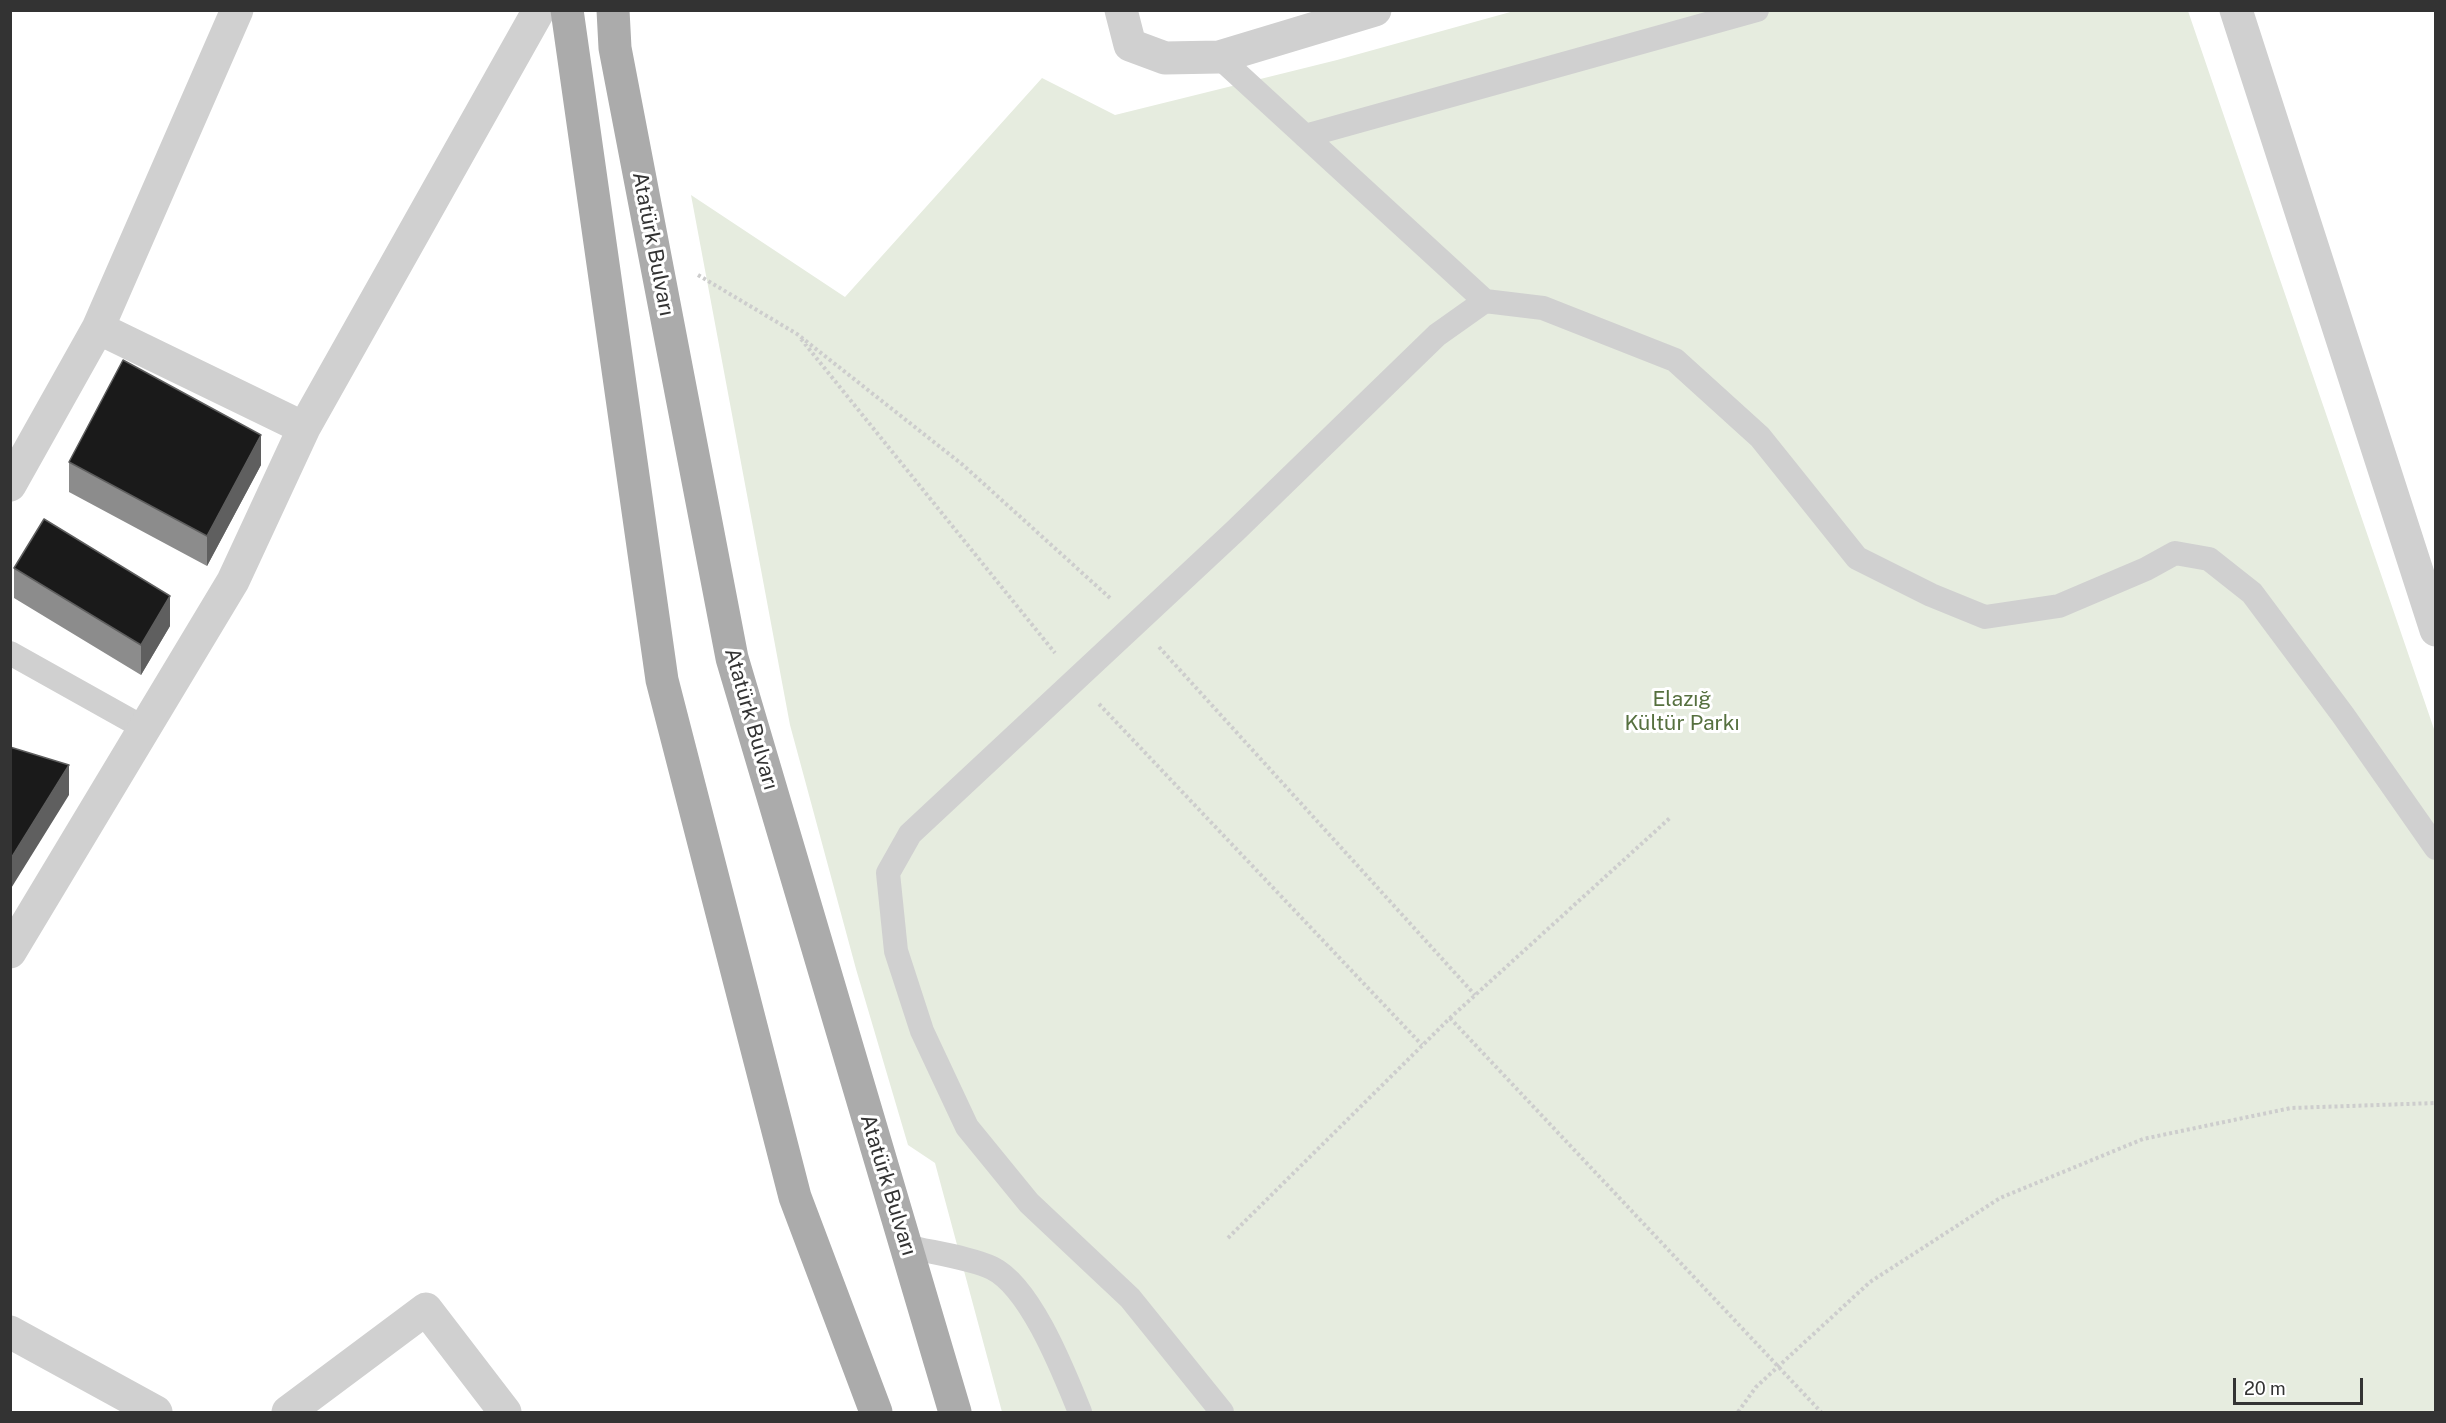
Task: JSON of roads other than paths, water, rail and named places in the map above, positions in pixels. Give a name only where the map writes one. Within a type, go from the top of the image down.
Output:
[{"type":"main road","points":[[567,10],[662,680],[795,1197],[876,1413]]},
{"type":"main road","name":"Atatürk Bulvarı","points":[[613,10],[615,48],[732,658],[955,1413]]},
{"type":"street","points":[[10,485],[98,328],[237,10]]},
{"type":"street","points":[[10,952],[233,582],[304,428],[539,10]]},
{"type":"street","points":[[1121,10],[1130,45],[1165,58],[1219,57],[1375,10]]},
{"type":"street","points":[[2236,10],[2436,630]]},
{"type":"street","points":[[98,328],[304,428]]},
{"type":"street","points":[[288,1413],[426,1308],[505,1413]]},
{"type":"street","points":[[10,1332],[156,1413]]},
{"type":"lane","points":[[1305,136],[1757,10]]},
{"type":"lane","points":[[1219,57],[1485,301],[1543,308],[1675,360],[1760,437],[1857,558],[1931,595],[1985,617],[2059,606],[2146,569],[2175,553],[2209,559],[2252,593],[2343,716],[2436,849]]},
{"type":"lane","points":[[1222,1413],[1130,1298],[1029,1203],[968,1127],[922,1031],[896,951],[888,873],[910,834],[1235,531],[1437,335],[1485,301]]},
{"type":"lane","points":[[10,653],[144,728]]},
{"type":"lane","points":[[906,1246],[992,1268],[1008,1280],[1024,1300],[1053,1349],[1080,1413]]},
{"type":"park label","name":"Elazığ Kültür Parkı","points":[[1682,712]]}]
